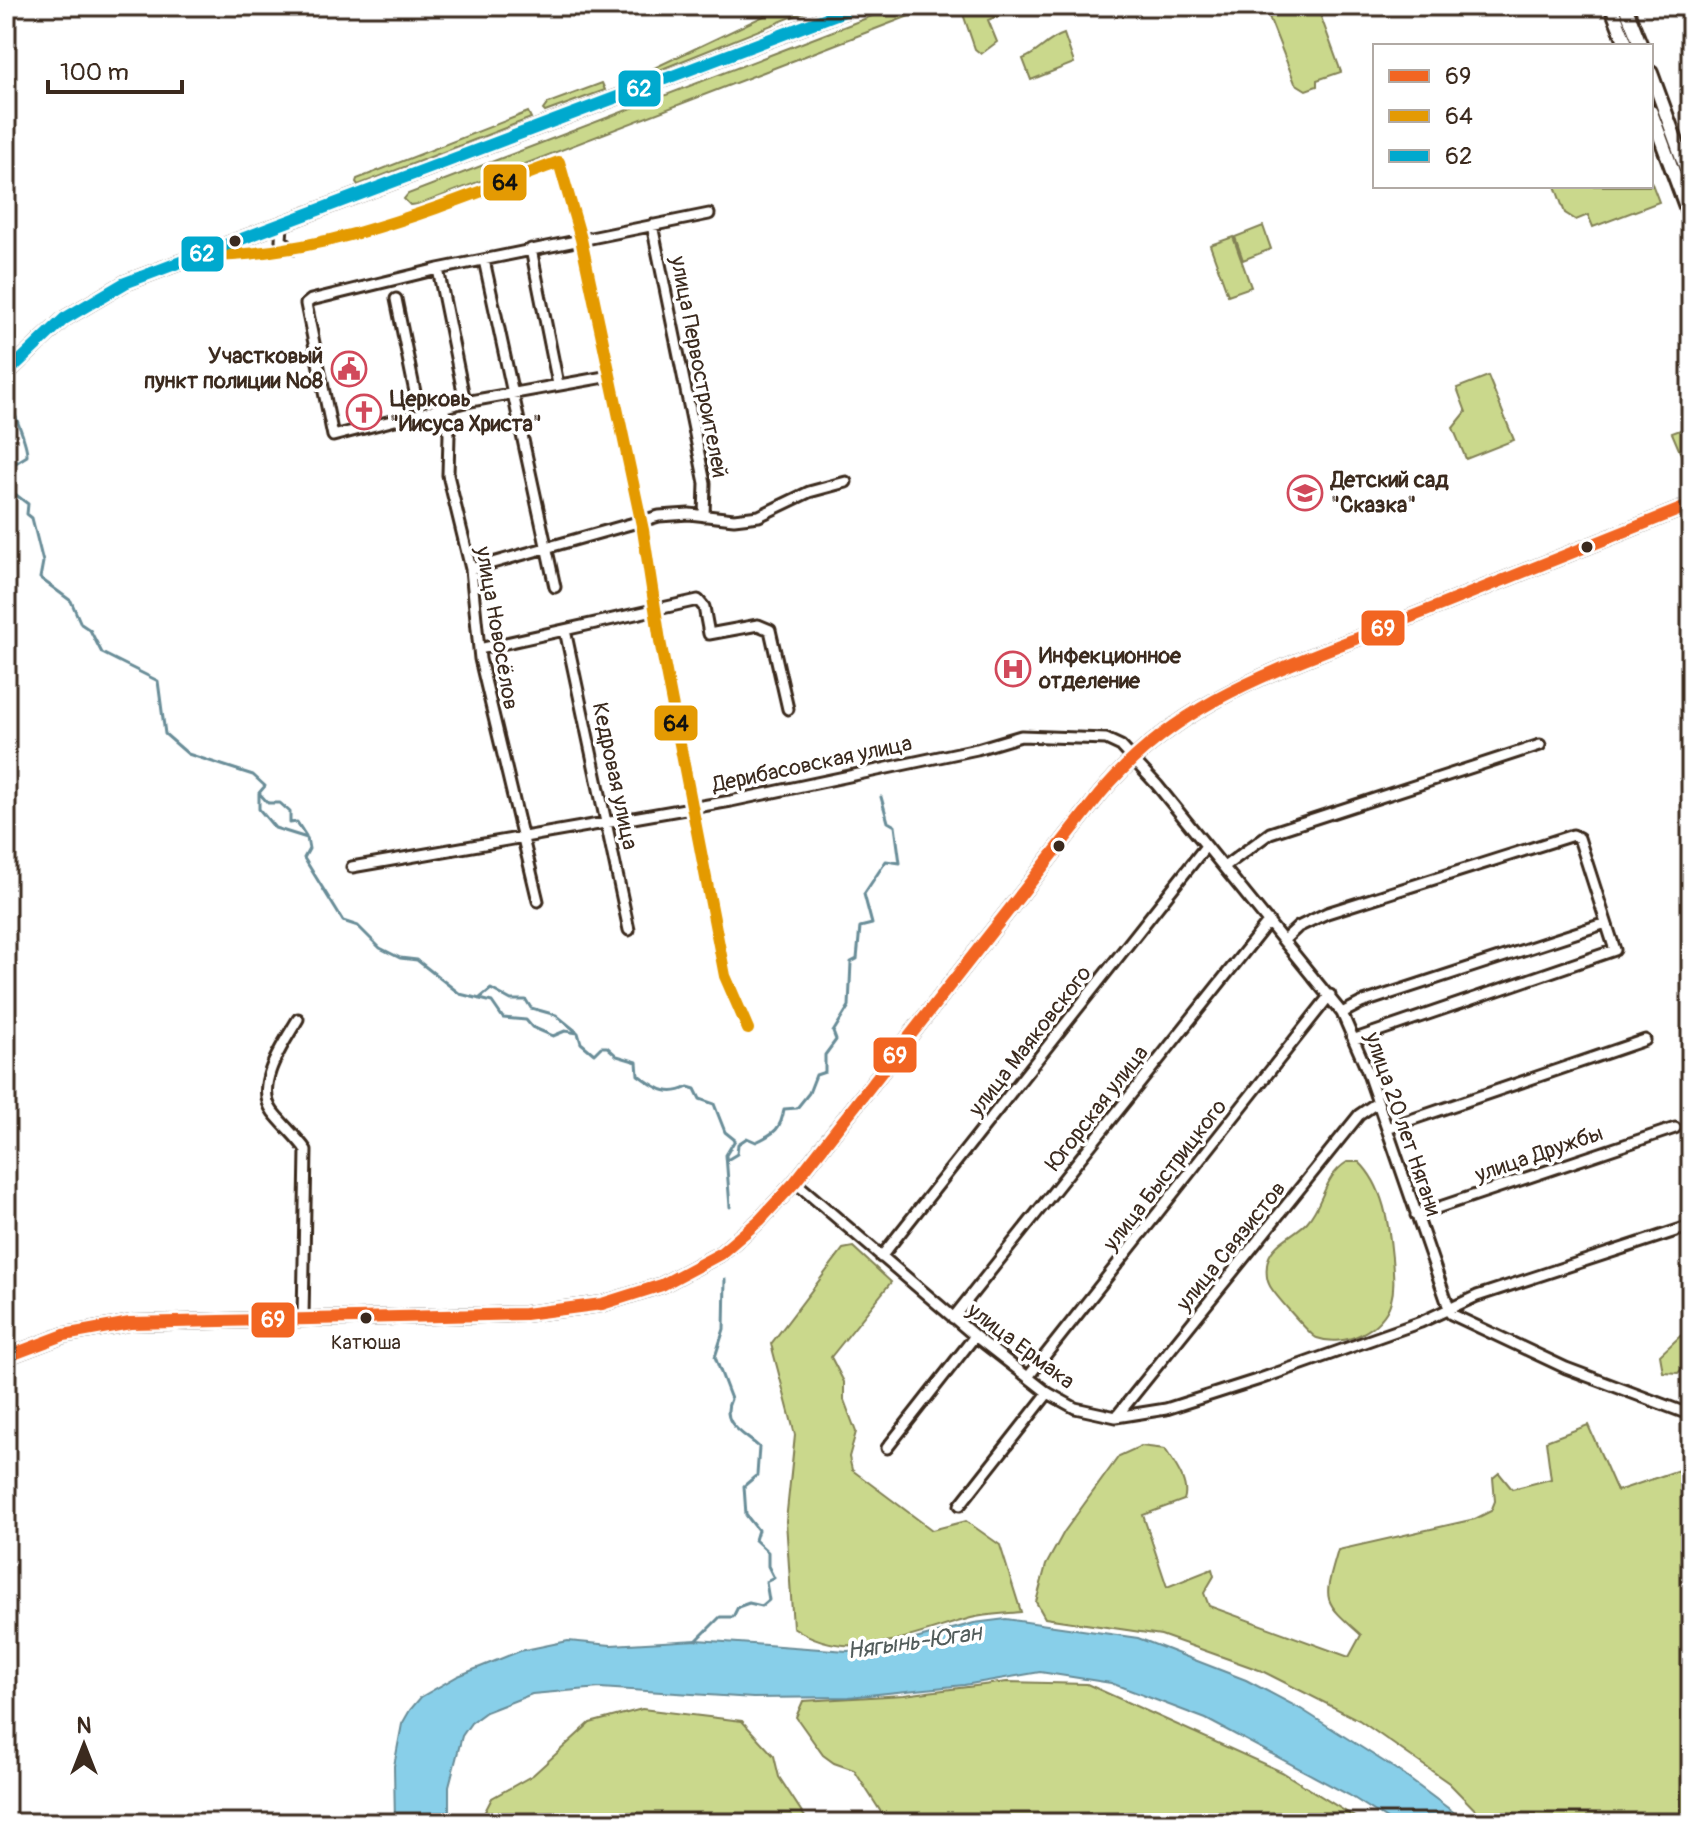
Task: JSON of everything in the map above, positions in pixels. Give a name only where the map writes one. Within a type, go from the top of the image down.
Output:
[{"type":"main road","points":[[6,374],[52,329],[95,298],[858,6]]},
{"type":"main road","points":[[1620,10],[1627,44]]},
{"type":"main road","points":[[1620,10],[1640,44]]},
{"type":"main road","points":[[1653,78],[1691,182]]},
{"type":"main road","points":[[1653,117],[1688,204],[1691,220]]},
{"type":"main road","points":[[6,1357],[44,1341],[106,1325],[525,1314],[624,1299],[662,1285],[720,1254],[760,1220],[795,1182],[929,1008],[1132,757],[1181,719],[1229,691],[1691,505]]},
{"type":"street","points":[[200,256],[237,256],[294,249],[365,231],[559,162],[581,239],[640,520],[725,976],[748,1029]]},
{"type":"street","points":[[610,376],[443,406],[333,436],[305,311],[311,300],[438,269],[709,214]]},
{"type":"street","points":[[282,225],[281,240],[294,249]]},
{"type":"street","name":"улица Первостроителей","points":[[652,225],[705,483],[704,516]]},
{"type":"street","points":[[531,249],[558,384]]},
{"type":"street","points":[[484,260],[555,587]]},
{"type":"street","points":[[438,269],[465,402]]},
{"type":"street","points":[[396,299],[417,402]]},
{"type":"street","name":"улица Новосёлов","points":[[443,406],[449,434],[448,475],[471,569],[479,649],[538,901]]},
{"type":"street","points":[[471,569],[640,520],[675,514],[734,519],[759,516],[809,492],[846,482]]},
{"type":"street","points":[[479,649],[698,600],[704,607],[709,634],[758,625],[767,627],[788,709]]},
{"type":"street","name":"Кедровая улица","points":[[565,630],[629,930]]},
{"type":"street","name":"Дерибасовская улица","points":[[352,867],[525,840],[694,808],[977,749],[1021,736],[1106,739],[1115,741],[1132,757]]},
{"type":"street","points":[[1224,867],[1270,833],[1540,745]]},
{"type":"street","name":"улица 20 лет Нягани","points":[[1132,757],[1342,1013],[1378,1102],[1448,1309]]},
{"type":"street","points":[[1284,940],[1298,927],[1327,913],[1573,835],[1579,838],[1615,950],[1355,1039]]},
{"type":"street","name":"улица Маяковского","points":[[881,1257],[1206,846]]},
{"type":"street","name":"Югорская улица","points":[[953,1318],[1269,921]]},
{"type":"street","points":[[1342,1013],[1361,1003],[1606,923]]},
{"type":"street","name":"улица Быстрицкого","points":[[1028,1377],[1330,995]]},
{"type":"street","points":[[298,1019],[268,1077],[266,1093],[271,1109],[306,1150],[303,1318]]},
{"type":"street","points":[[1387,1128],[1645,1040]]},
{"type":"street","name":"улица Связистов","points":[[1116,1417],[1359,1115],[1378,1102]]},
{"type":"street","name":"улица Дружбы","points":[[1416,1215],[1675,1128]]},
{"type":"street","name":"улица Ермака","points":[[795,1182],[953,1318],[1048,1393],[1075,1408],[1116,1417],[1166,1409],[1246,1383],[1421,1322],[1477,1296],[1691,1226]]},
{"type":"street","points":[[1448,1309],[1457,1319],[1566,1368],[1691,1415]]},
{"type":"street","points":[[887,1448],[975,1336]]},
{"type":"street","points":[[960,1505],[1048,1393]]},
{"type":"green space","points":[[785,6],[819,6],[657,71],[654,68]]},
{"type":"green space","points":[[898,6],[935,6],[421,204],[410,205],[404,199],[408,194]]},
{"type":"green space","points":[[991,6],[1016,8],[988,20],[997,42],[981,54],[975,49],[963,14]]},
{"type":"green space","points":[[1271,6],[1317,6],[1341,72],[1317,80],[1317,86],[1306,90],[1295,83],[1266,9]]},
{"type":"green space","points":[[1064,34],[1074,63],[1031,80],[1023,59]]},
{"type":"green space","points":[[602,83],[605,90],[545,112],[543,110],[548,103]]},
{"type":"green space","points":[[528,112],[531,118],[358,185],[356,182],[357,179]]},
{"type":"green space","points":[[1653,186],[1659,202],[1593,227],[1588,215],[1576,220],[1565,213],[1556,188]]},
{"type":"green space","points":[[1263,226],[1271,249],[1243,260],[1235,237]]},
{"type":"green space","points":[[1233,237],[1251,287],[1228,295],[1210,245]]},
{"type":"green space","points":[[1488,376],[1514,440],[1466,459],[1453,428],[1466,412],[1457,388]]},
{"type":"green space","points":[[1691,426],[1691,473],[1689,473],[1672,433]]},
{"type":"green space","points":[[1347,1162],[1359,1162],[1380,1194],[1389,1232],[1393,1290],[1387,1311],[1380,1320],[1361,1334],[1339,1341],[1317,1338],[1300,1322],[1271,1288],[1267,1266],[1274,1249],[1313,1215],[1333,1175]]},
{"type":"green space","points":[[853,1247],[891,1282],[831,1357],[844,1382],[844,1400],[856,1432],[849,1457],[852,1470],[932,1530],[966,1521],[1000,1545],[1021,1612],[977,1617],[904,1638],[859,1646],[815,1638],[793,1627],[786,1521],[795,1435],[771,1344],[843,1249]]},
{"type":"green space","points":[[1691,1326],[1691,1360],[1678,1373],[1663,1372],[1660,1355]]},
{"type":"green space","points":[[1588,1425],[1617,1491],[1691,1466],[1691,1823],[1488,1823],[1449,1783],[1359,1720],[1262,1671],[1161,1635],[1045,1618],[1036,1602],[1046,1565],[1064,1532],[1119,1456],[1141,1446],[1165,1449],[1183,1480],[1184,1500],[1143,1515],[1167,1587],[1212,1569],[1214,1576],[1204,1593],[1209,1606],[1349,1657],[1361,1635],[1338,1614],[1329,1598],[1328,1590],[1338,1550],[1475,1519],[1491,1511],[1495,1501],[1493,1478],[1499,1473],[1512,1489],[1551,1479],[1546,1441]]},
{"type":"green space","points":[[1007,1682],[1087,1684],[1282,1772],[1364,1823],[888,1823],[854,1770],[834,1763],[823,1755],[796,1717],[803,1701],[904,1695]]},
{"type":"green space","points":[[642,1709],[742,1721],[774,1756],[779,1777],[809,1823],[479,1823],[492,1798],[533,1775],[590,1723]]},
{"type":"water","name":"Нягынь-Юган","points":[[1006,1619],[1138,1638],[1246,1680],[1301,1709],[1397,1770],[1468,1823],[1393,1823],[1349,1795],[1206,1719],[1111,1683],[1040,1672],[964,1685],[849,1697],[753,1698],[600,1688],[532,1694],[486,1712],[471,1723],[462,1736],[449,1786],[449,1823],[395,1823],[394,1766],[402,1724],[410,1710],[421,1697],[458,1676],[520,1651],[568,1641],[611,1645],[697,1640],[847,1651],[879,1649],[974,1623]]},
{"type":"waterway","points":[[12,406],[27,456],[6,469],[11,491],[28,504],[27,514],[32,518],[43,562],[40,578],[71,601],[81,624],[90,630],[102,653],[158,681],[165,734],[188,754],[253,775],[265,786],[259,793],[259,809],[275,828],[307,838],[309,849],[304,858],[343,921],[358,926],[380,948],[400,958],[417,960],[460,994],[492,1002],[503,1018],[526,1020],[532,1027],[553,1036],[565,1031],[578,1033],[581,1043],[594,1054],[601,1047],[607,1047],[617,1056],[637,1062],[638,1075],[656,1087],[668,1091],[688,1087],[695,1089],[700,1099],[714,1104],[725,1132],[735,1140],[726,1155],[730,1207]]},
{"type":"waterway","points":[[259,793],[268,803],[280,803],[290,812],[290,823],[297,822],[306,836]]},
{"type":"waterway","points":[[727,1160],[737,1154],[738,1144],[747,1138],[756,1142],[772,1133],[779,1126],[784,1109],[797,1108],[809,1093],[816,1075],[825,1072],[825,1055],[836,1040],[833,1032],[849,1006],[851,962],[857,959],[860,927],[872,924],[864,894],[886,861],[900,863],[895,826],[888,822],[881,797]]},
{"type":"waterway","points":[[479,999],[491,989],[511,1000],[526,1000],[531,1008],[556,1015],[577,1032]]},
{"type":"waterway","points":[[697,1640],[720,1617],[733,1617],[738,1607],[749,1603],[762,1606],[769,1600],[766,1582],[774,1578],[768,1566],[768,1552],[755,1540],[758,1530],[746,1515],[744,1486],[757,1475],[759,1447],[731,1422],[728,1415],[731,1399],[715,1357],[724,1329],[725,1279]]},
{"type":"transit line","name":"62","points":[[6,374],[64,319],[125,283],[858,6]]},
{"type":"transit line","name":"64","points":[[200,256],[247,254],[338,238],[428,211],[559,162],[581,239],[643,530],[660,641],[725,976],[748,1029]]},
{"type":"transit line","name":"69","points":[[6,1357],[64,1335],[130,1323],[525,1314],[602,1304],[662,1285],[720,1254],[760,1220],[795,1182],[1100,794],[1131,761],[1163,734],[1198,710],[1271,673],[1691,505]]},
{"type":"place","name":"Участковый пункт полиции №8","points":[[349,369]]},
{"type":"place","name":"Церковь \"Иисуса Христа\"","points":[[364,412]]},
{"type":"place","name":"Детский сад \"Сказка\"","points":[[1305,493]]},
{"type":"place","name":"Инфекционное отделение","points":[[1013,669]]},
{"type":"place","name":"Катюша","points":[[366,1318]]}]
